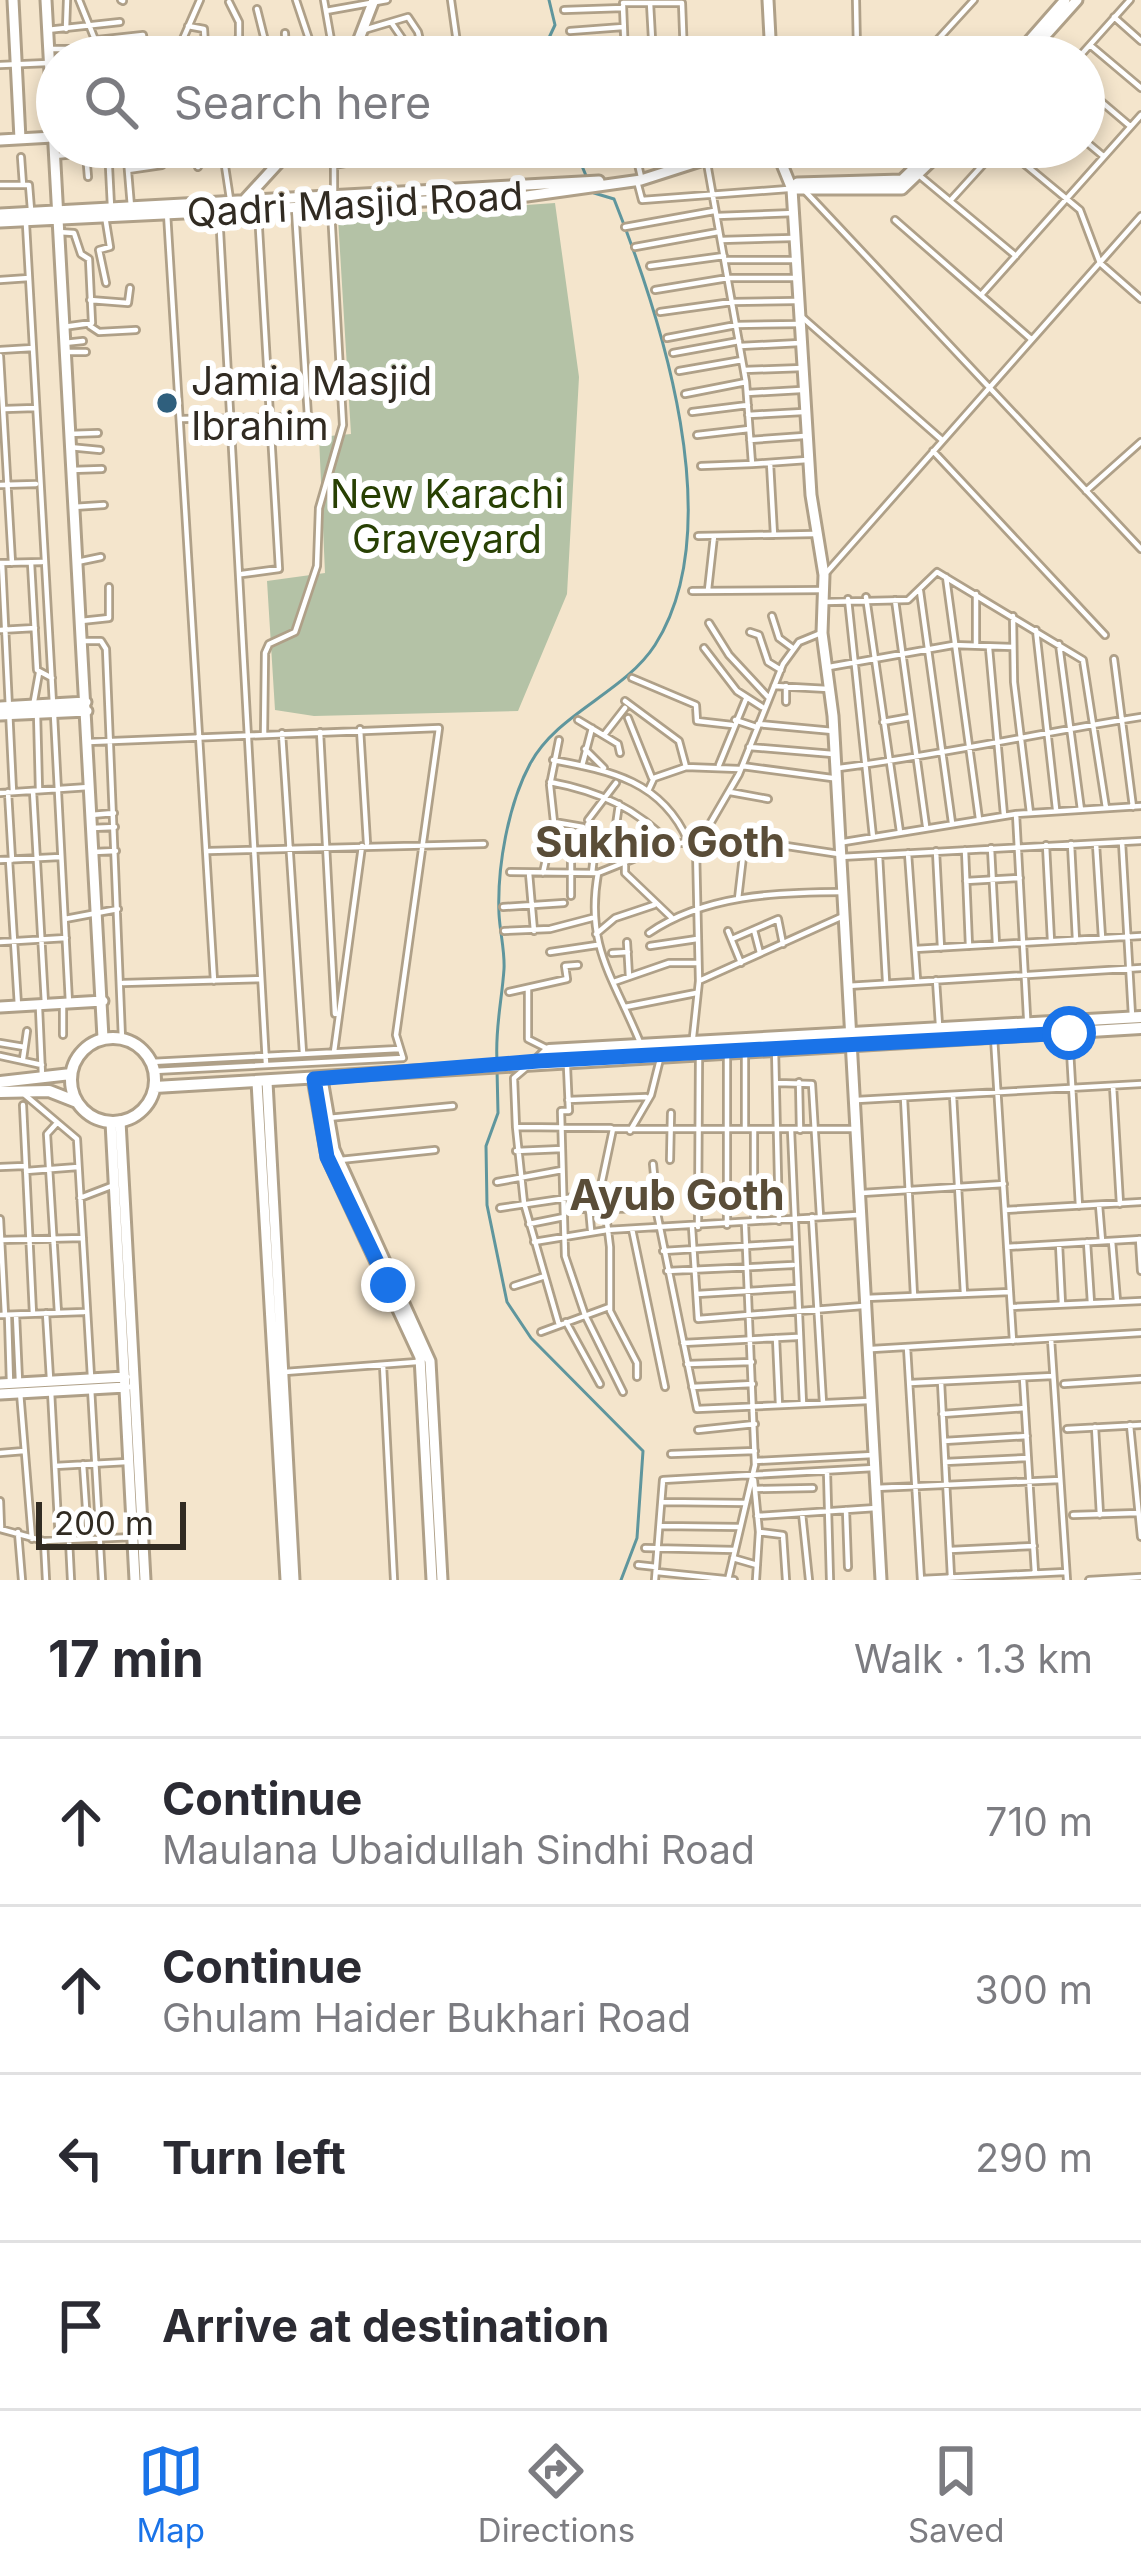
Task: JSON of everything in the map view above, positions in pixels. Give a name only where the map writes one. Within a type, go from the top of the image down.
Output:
[{"type":"main road","points":[[154,1087],[566,1062],[696,1048],[1028,1030],[1136,1017]]},
{"type":"main road","points":[[940,1035],[994,1037],[1028,1030],[1069,1033],[1141,1028]]},
{"type":"main road","points":[[0,1092],[50,1091],[76,1102],[94,1118],[115,1122],[145,1107],[154,1087],[153,1066],[122,1039],[103,1039],[83,1049],[70,1074],[76,1102]]},
{"type":"main road","points":[[529,1064],[549,1050],[641,1046],[728,1052],[849,1040]]},
{"type":"main road","points":[[0,1082],[42,1081],[70,1074]]},
{"type":"street","points":[[13,0],[20,139]]},
{"type":"street","points":[[46,0],[47,36]]},
{"type":"street","points":[[66,29],[67,0]]},
{"type":"street","points":[[79,0],[96,36]]},
{"type":"street","points":[[184,36],[200,0]]},
{"type":"street","points":[[296,0],[308,36]]},
{"type":"street","points":[[324,0],[330,36]]},
{"type":"street","points":[[451,0],[456,36]]},
{"type":"street","points":[[768,0],[770,36]]},
{"type":"street","points":[[856,0],[858,36]]},
{"type":"street","points":[[941,36],[974,0]]},
{"type":"street","points":[[1033,36],[1065,0]]},
{"type":"street","points":[[1045,36],[1077,0]]},
{"type":"street","points":[[1098,36],[1130,0]]},
{"type":"street","points":[[326,10],[379,1]]},
{"type":"street","points":[[361,36],[379,1]]},
{"type":"street","points":[[565,10],[681,1],[683,36]]},
{"type":"street","points":[[230,2],[239,36]]},
{"type":"street","points":[[623,3],[624,36]]},
{"type":"street","points":[[650,3],[652,36]]},
{"type":"street","points":[[257,9],[264,36]]},
{"type":"street","points":[[1114,17],[1141,41]]},
{"type":"street","points":[[364,30],[410,19],[416,36]]},
{"type":"street","points":[[47,30],[120,22]]},
{"type":"street","points":[[391,22],[401,36]]},
{"type":"street","points":[[188,26],[203,28],[204,36]]},
{"type":"street","points":[[570,31],[623,27]]},
{"type":"street","points":[[1105,58],[1141,88]]},
{"type":"street","points":[[0,65],[36,63]]},
{"type":"street","points":[[1105,105],[1131,127]]},
{"type":"street","points":[[1105,156],[1141,116]]},
{"type":"street","points":[[0,140],[36,138]]},
{"type":"street","points":[[21,157],[23,184]]},
{"type":"street","points":[[55,168],[103,1039]]},
{"type":"street","points":[[87,168],[88,177]]},
{"type":"street","points":[[106,284],[98,259],[100,249],[110,247],[108,168]]},
{"type":"street","points":[[130,208],[128,170],[142,168]]},
{"type":"street","points":[[226,168],[236,207],[275,168]]},
{"type":"street","points":[[264,734],[265,653],[269,644],[296,632],[317,566],[319,508],[344,425],[334,168]]},
{"type":"street","points":[[637,168],[642,200],[794,183],[902,180],[914,168]]},
{"type":"street","name":"Qadri Masjid Road","points":[[0,218],[571,188],[638,178],[662,168]]},
{"type":"street","points":[[708,168],[746,382],[752,464]]},
{"type":"street","points":[[785,168],[1141,549]]},
{"type":"street","points":[[794,183],[902,189],[927,168]]},
{"type":"street","points":[[950,201],[981,168]]},
{"type":"street","points":[[1028,168],[1082,215],[1100,263],[1141,299]]},
{"type":"street","points":[[981,295],[1094,168]]},
{"type":"street","points":[[920,176],[1016,256]]},
{"type":"street","points":[[794,183],[808,460],[814,534],[824,575],[822,633],[833,731],[881,1580]]},
{"type":"street","points":[[0,185],[30,186],[38,483],[66,938],[63,1035]]},
{"type":"street","name":"Qadri Masjid Road","points":[[108,213],[130,208],[219,213],[236,207],[258,212],[333,204]]},
{"type":"street","points":[[181,419],[309,415],[295,209]]},
{"type":"street","points":[[167,211],[214,981]]},
{"type":"street","points":[[241,574],[279,569],[258,212]]},
{"type":"street","points":[[219,213],[266,1066]]},
{"type":"street","points":[[625,227],[716,213],[795,213]]},
{"type":"street","points":[[824,575],[1141,216]]},
{"type":"street","points":[[896,220],[1032,340]]},
{"type":"street","points":[[58,232],[74,232],[81,254],[88,257],[90,326]]},
{"type":"street","points":[[635,247],[720,236],[797,238]]},
{"type":"street","points":[[650,266],[724,258],[799,260]]},
{"type":"street","points":[[0,280],[29,278]]},
{"type":"street","points":[[655,290],[728,278],[800,278]]},
{"type":"street","points":[[90,300],[128,303],[130,288]]},
{"type":"street","points":[[660,312],[732,302],[800,301]]},
{"type":"street","points":[[668,338],[736,325],[801,320],[942,440]]},
{"type":"street","points":[[63,327],[136,330]]},
{"type":"street","points":[[64,348],[83,341]]},
{"type":"street","points":[[673,353],[739,343],[802,343]]},
{"type":"street","points":[[12,563],[0,353],[33,348]]},
{"type":"street","points":[[64,348],[86,352]]},
{"type":"street","points":[[679,371],[742,360]]},
{"type":"street","points":[[744,370],[803,368]]},
{"type":"street","points":[[685,394],[746,382]]},
{"type":"street","points":[[747,393],[805,390]]},
{"type":"street","points":[[692,412],[748,405]]},
{"type":"street","points":[[5,409],[35,408]]},
{"type":"street","points":[[748,415],[806,412]]},
{"type":"street","points":[[697,435],[749,429]]},
{"type":"street","points":[[69,434],[98,433]]},
{"type":"street","points":[[750,440],[807,436]]},
{"type":"street","points":[[1086,491],[1141,442]]},
{"type":"street","points":[[69,447],[100,450]]},
{"type":"street","points":[[933,451],[1105,635]]},
{"type":"street","points":[[701,466],[808,460]]},
{"type":"street","points":[[770,463],[774,535]]},
{"type":"street","points":[[70,470],[102,469]]},
{"type":"street","points":[[0,485],[38,483]]},
{"type":"street","points":[[73,507],[104,505]]},
{"type":"street","points":[[698,536],[814,534]]},
{"type":"street","points":[[708,591],[714,536]]},
{"type":"street","points":[[77,562],[101,557]]},
{"type":"street","points":[[18,1006],[1,563],[43,562]]},
{"type":"street","points":[[32,563],[39,673],[36,790],[42,1081]]},
{"type":"street","points":[[692,591],[908,600],[936,572],[946,577],[1087,663],[1106,808]]},
{"type":"street","points":[[946,577],[979,818]]},
{"type":"street","points":[[81,621],[109,618],[109,587]]},
{"type":"street","points":[[919,588],[952,823]]},
{"type":"street","points":[[976,594],[976,646]]},
{"type":"street","points":[[866,597],[900,832]]},
{"type":"street","points":[[848,599],[873,836]]},
{"type":"street","points":[[895,600],[926,827]]},
{"type":"street","points":[[772,616],[779,638],[794,649]]},
{"type":"street","points":[[1013,616],[1012,647],[1030,813]]},
{"type":"street","points":[[709,623],[769,698]]},
{"type":"street","points":[[3,630],[35,628]]},
{"type":"street","points":[[1036,630],[1057,811]]},
{"type":"street","points":[[750,632],[760,635],[768,662],[781,670]]},
{"type":"street","points":[[822,633],[794,649],[781,670],[730,792],[700,840],[696,1048],[702,1131],[694,1249],[698,1319],[819,1310],[914,1296],[1010,1292]]},
{"type":"street","points":[[83,641],[100,641],[106,649],[122,1039]]},
{"type":"street","points":[[1059,644],[1081,810]]},
{"type":"street","points":[[829,667],[953,645],[1012,647]]},
{"type":"street","points":[[989,646],[1004,815]]},
{"type":"street","points":[[704,648],[746,698],[764,708]]},
{"type":"street","points":[[839,851],[873,836],[979,818],[1138,807],[1114,659]]},
{"type":"street","points":[[39,673],[52,678]]},
{"type":"street","points":[[632,678],[696,705],[697,721],[833,731]]},
{"type":"street","points":[[774,686],[830,690]]},
{"type":"street","points":[[786,686],[786,702]]},
{"type":"street","points":[[719,766],[746,698]]},
{"type":"street","points":[[604,735],[625,704],[679,741],[686,767]]},
{"type":"street","points":[[5,711],[87,706]]},
{"type":"street","points":[[883,722],[911,717]]},
{"type":"street","points":[[653,779],[686,767],[833,773],[1141,717]]},
{"type":"street","points":[[628,718],[653,779],[648,791]]},
{"type":"street","points":[[578,720],[618,744],[620,753]]},
{"type":"street","points":[[88,742],[439,728],[427,843],[396,1035],[403,1058],[266,1066],[153,1066]]},
{"type":"street","points":[[582,766],[592,728]]},
{"type":"street","points":[[335,1014],[365,845],[360,729]]},
{"type":"street","points":[[320,731],[334,1052]]},
{"type":"street","points":[[282,733],[303,1054]]},
{"type":"street","points":[[543,873],[554,822],[550,782],[559,740]]},
{"type":"street","points":[[749,747],[834,754]]},
{"type":"street","points":[[585,749],[604,768],[675,811],[689,842]]},
{"type":"street","points":[[553,760],[604,768]]},
{"type":"street","points":[[550,782],[620,804],[670,844]]},
{"type":"street","points":[[588,820],[616,783]]},
{"type":"street","points":[[7,792],[89,787]]},
{"type":"street","points":[[730,792],[768,799]]},
{"type":"street","points":[[615,832],[620,804]]},
{"type":"street","points":[[91,814],[114,813]]},
{"type":"street","points":[[1016,814],[1028,1030]]},
{"type":"street","points":[[554,822],[583,827]]},
{"type":"street","points":[[92,828],[115,827]]},
{"type":"street","points":[[596,839],[592,918],[597,945],[641,1046]]},
{"type":"street","points":[[738,899],[746,839]]},
{"type":"street","points":[[510,872],[595,873],[670,844],[700,840],[746,839],[880,855],[1141,842]]},
{"type":"street","points":[[1122,842],[1128,968],[1136,1017]]},
{"type":"street","points":[[209,850],[484,844]]},
{"type":"street","points":[[1071,844],[1076,940]]},
{"type":"street","points":[[1096,844],[1102,938]]},
{"type":"street","points":[[1046,845],[1051,941]]},
{"type":"street","points":[[991,848],[996,944]]},
{"type":"street","points":[[965,850],[969,946]]},
{"type":"street","points":[[94,852],[116,851]]},
{"type":"street","points":[[936,851],[941,947]]},
{"type":"street","points":[[571,853],[571,896]]},
{"type":"street","points":[[908,853],[917,981]]},
{"type":"street","points":[[880,855],[886,983]]},
{"type":"street","points":[[0,860],[62,857]]},
{"type":"street","points":[[625,865],[625,873],[673,918]]},
{"type":"street","points":[[529,873],[534,931]]},
{"type":"street","points":[[966,881],[1020,878]]},
{"type":"street","points":[[649,933],[673,918],[738,899],[843,892]]},
{"type":"street","points":[[503,908],[564,904]]},
{"type":"street","points":[[596,934],[615,918],[656,904]]},
{"type":"street","points":[[65,920],[118,909]]},
{"type":"street","points":[[699,981],[844,916]]},
{"type":"street","points":[[504,932],[534,931],[592,918]]},
{"type":"street","points":[[731,939],[779,920],[783,944]]},
{"type":"street","points":[[754,930],[760,954]]},
{"type":"street","points":[[728,931],[741,963]]},
{"type":"street","points":[[915,949],[1141,936]]},
{"type":"street","points":[[0,942],[66,938]]},
{"type":"street","points":[[650,946],[697,940]]},
{"type":"street","points":[[627,942],[629,977]]},
{"type":"street","points":[[550,952],[597,945]]},
{"type":"street","points":[[612,953],[628,952]]},
{"type":"street","points":[[614,982],[669,963],[698,963]]},
{"type":"street","points":[[509,992],[564,980],[565,966],[578,965]]},
{"type":"street","points":[[847,986],[1141,968]]},
{"type":"street","points":[[122,983],[262,980]]},
{"type":"street","points":[[936,980],[940,1035]]},
{"type":"street","points":[[528,990],[527,1039],[549,1050]]},
{"type":"street","points":[[626,1007],[698,993]]},
{"type":"street","points":[[0,1007],[103,1001]]},
{"type":"street","points":[[23,1059],[27,1031]]},
{"type":"street","points":[[1069,1033],[1079,1206]]},
{"type":"street","points":[[994,1037],[1013,1341]]},
{"type":"street","points":[[0,1043],[25,1047]]},
{"type":"street","points":[[153,1066],[399,1048]]},
{"type":"street","points":[[775,1049],[779,1221]]},
{"type":"street","points":[[745,1130],[746,1051]]},
{"type":"street","points":[[727,1226],[728,1052]]},
{"type":"street","points":[[630,1131],[649,1097],[660,1055]]},
{"type":"street","points":[[0,1056],[41,1065]]},
{"type":"street","points":[[566,1062],[568,1112],[561,1111],[565,1256],[585,1316],[623,1392]]},
{"type":"street","points":[[529,1064],[514,1078],[516,1151],[524,1203],[562,1324],[600,1384]]},
{"type":"street","points":[[318,1079],[340,1160],[430,1361],[442,1580]]},
{"type":"street","points":[[318,1079],[327,1157],[421,1362],[432,1580]]},
{"type":"street","points":[[262,1082],[290,1580]]},
{"type":"street","points":[[799,1082],[800,1130]]},
{"type":"street","points":[[776,1083],[812,1084],[824,1403]]},
{"type":"street","points":[[852,1100],[1141,1084]]},
{"type":"street","points":[[1113,1086],[1120,1204]]},
{"type":"street","points":[[20,1091],[76,1139],[103,1580]]},
{"type":"street","points":[[952,1095],[964,1294]]},
{"type":"street","points":[[568,1100],[649,1097]]},
{"type":"street","points":[[904,1097],[914,1296]]},
{"type":"street","points":[[23,1105],[33,1314]]},
{"type":"street","points":[[328,1118],[453,1106]]},
{"type":"street","points":[[670,1160],[671,1113]]},
{"type":"street","points":[[115,1122],[114,1185],[135,1580]]},
{"type":"street","points":[[115,1122],[145,1580]]},
{"type":"street","points":[[57,1123],[47,1134],[58,1313]]},
{"type":"street","points":[[516,1127],[853,1129]]},
{"type":"street","points":[[613,1129],[603,1189],[610,1306],[638,1363],[637,1377]]},
{"type":"street","points":[[754,1130],[754,1223]]},
{"type":"street","points":[[790,1130],[803,1404]]},
{"type":"street","points":[[516,1151],[562,1149]]},
{"type":"street","points":[[340,1160],[435,1150]]},
{"type":"street","points":[[500,1208],[603,1189],[655,1185],[653,1164]]},
{"type":"street","points":[[0,1167],[78,1167]]},
{"type":"street","points":[[497,1182],[563,1170]]},
{"type":"street","points":[[856,1193],[1004,1184]]},
{"type":"street","points":[[80,1198],[114,1185]]},
{"type":"street","points":[[1005,1210],[1141,1202]]},
{"type":"street","points":[[1099,1204],[1102,1241]]},
{"type":"street","points":[[529,1224],[590,1208],[592,1232]]},
{"type":"street","points":[[605,1209],[656,1208],[697,1408],[869,1401]]},
{"type":"street","points":[[534,1242],[607,1230],[857,1215]]},
{"type":"street","points":[[0,1219],[4,1315],[25,1451],[32,1539]]},
{"type":"street","points":[[638,1565],[730,1579],[755,1461],[745,1224]]},
{"type":"street","points":[[632,1229],[665,1388]]},
{"type":"street","points":[[1,1240],[82,1238]]},
{"type":"street","points":[[1007,1247],[1140,1239],[1141,1271]]},
{"type":"street","points":[[1112,1241],[1117,1302]]},
{"type":"street","points":[[1087,1242],[1091,1303]]},
{"type":"street","points":[[662,1251],[795,1244]]},
{"type":"street","points":[[1059,1244],[1062,1305]]},
{"type":"street","points":[[667,1271],[796,1265]]},
{"type":"street","points":[[514,1286],[544,1276]]},
{"type":"street","points":[[697,1294],[797,1288]]},
{"type":"street","points":[[1011,1307],[1141,1300]]},
{"type":"street","points":[[541,1332],[610,1306]]},
{"type":"street","points":[[4,1315],[87,1312]]},
{"type":"street","points":[[46,1313],[59,1540]]},
{"type":"street","points":[[12,1386],[16,1315]]},
{"type":"street","points":[[866,1349],[1141,1333]]},
{"type":"street","points":[[683,1343],[800,1337]]},
{"type":"street","points":[[776,1338],[779,1405]]},
{"type":"street","points":[[908,1347],[921,1580],[1067,1576],[1051,1339]]},
{"type":"street","points":[[278,1373],[421,1362]]},
{"type":"street","points":[[687,1364],[752,1362]]},
{"type":"street","points":[[383,1365],[394,1580]]},
{"type":"street","points":[[910,1384],[1054,1376]]},
{"type":"street","points":[[1023,1378],[1035,1574]]},
{"type":"street","points":[[1064,1384],[1141,1379]]},
{"type":"street","points":[[0,1394],[12,1386],[125,1382]]},
{"type":"street","points":[[940,1382],[951,1577]]},
{"type":"street","points":[[692,1387],[753,1384]]},
{"type":"street","points":[[942,1414],[1025,1408]]},
{"type":"street","points":[[698,1430],[755,1424]]},
{"type":"street","points":[[1130,1425],[1141,1537]]},
{"type":"street","points":[[1067,1429],[1141,1425]]},
{"type":"street","points":[[1095,1427],[1100,1515]]},
{"type":"street","points":[[944,1441],[1027,1436]]},
{"type":"street","points":[[0,1453],[25,1451]]},
{"type":"street","points":[[670,1454],[755,1451]]},
{"type":"street","points":[[755,1461],[873,1455]]},
{"type":"street","points":[[945,1462],[1028,1458]]},
{"type":"street","points":[[55,1466],[130,1461]]},
{"type":"street","points":[[83,1464],[88,1539]]},
{"type":"street","points":[[655,1580],[665,1480],[874,1468]]},
{"type":"street","points":[[827,1471],[830,1580]]},
{"type":"street","points":[[753,1474],[759,1532],[756,1580]]},
{"type":"street","points":[[875,1488],[1060,1480]]},
{"type":"street","points":[[755,1489],[814,1487]]},
{"type":"street","points":[[0,1501],[0,1528],[32,1539],[134,1537]]},
{"type":"street","points":[[662,1502],[746,1503]]},
{"type":"street","points":[[758,1516],[876,1508]]},
{"type":"street","points":[[846,1510],[848,1567]]},
{"type":"street","points":[[802,1513],[808,1580]]},
{"type":"street","points":[[1073,1515],[1138,1513]]},
{"type":"street","points":[[661,1526],[741,1528]]},
{"type":"street","points":[[17,1532],[22,1580]]},
{"type":"street","points":[[759,1532],[783,1535],[786,1580]]},
{"type":"street","points":[[69,1540],[71,1580]]},
{"type":"street","points":[[44,1541],[46,1580]]},
{"type":"street","points":[[950,1550],[1034,1546]]},
{"type":"street","points":[[645,1548],[734,1554],[757,1565]]},
{"type":"street","points":[[1089,1580],[1141,1577]]},
{"type":"green space","name":"New Karachi Graveyard","points":[[555,203],[579,377],[567,594],[518,711],[314,716],[275,710],[267,581],[325,573],[319,437],[351,434],[338,218]]},
{"type":"waterway","points":[[549,0],[555,25],[550,36]]},
{"type":"waterway","points":[[583,168],[587,178]]},
{"type":"waterway","points":[[497,1060],[504,962],[500,876],[516,798],[542,746],[626,677],[655,645],[677,597],[687,542],[687,483],[667,361],[614,199],[594,193]]},
{"type":"waterway","points":[[497,1069],[498,1113],[486,1146],[487,1205],[507,1302],[531,1338],[643,1451],[637,1538],[621,1580]]},
{"type":"place","name":"Jamia Masjid Ibrahim","points":[[167,403]]},
{"type":"district","name":"Sukhio Goth","points":[[660,842]]},
{"type":"district","name":"Ayub Goth","points":[[677,1195]]},
{"type":"route","points":[[388,1285],[327,1157],[314,1079],[538,1061],[1069,1033]]}]
